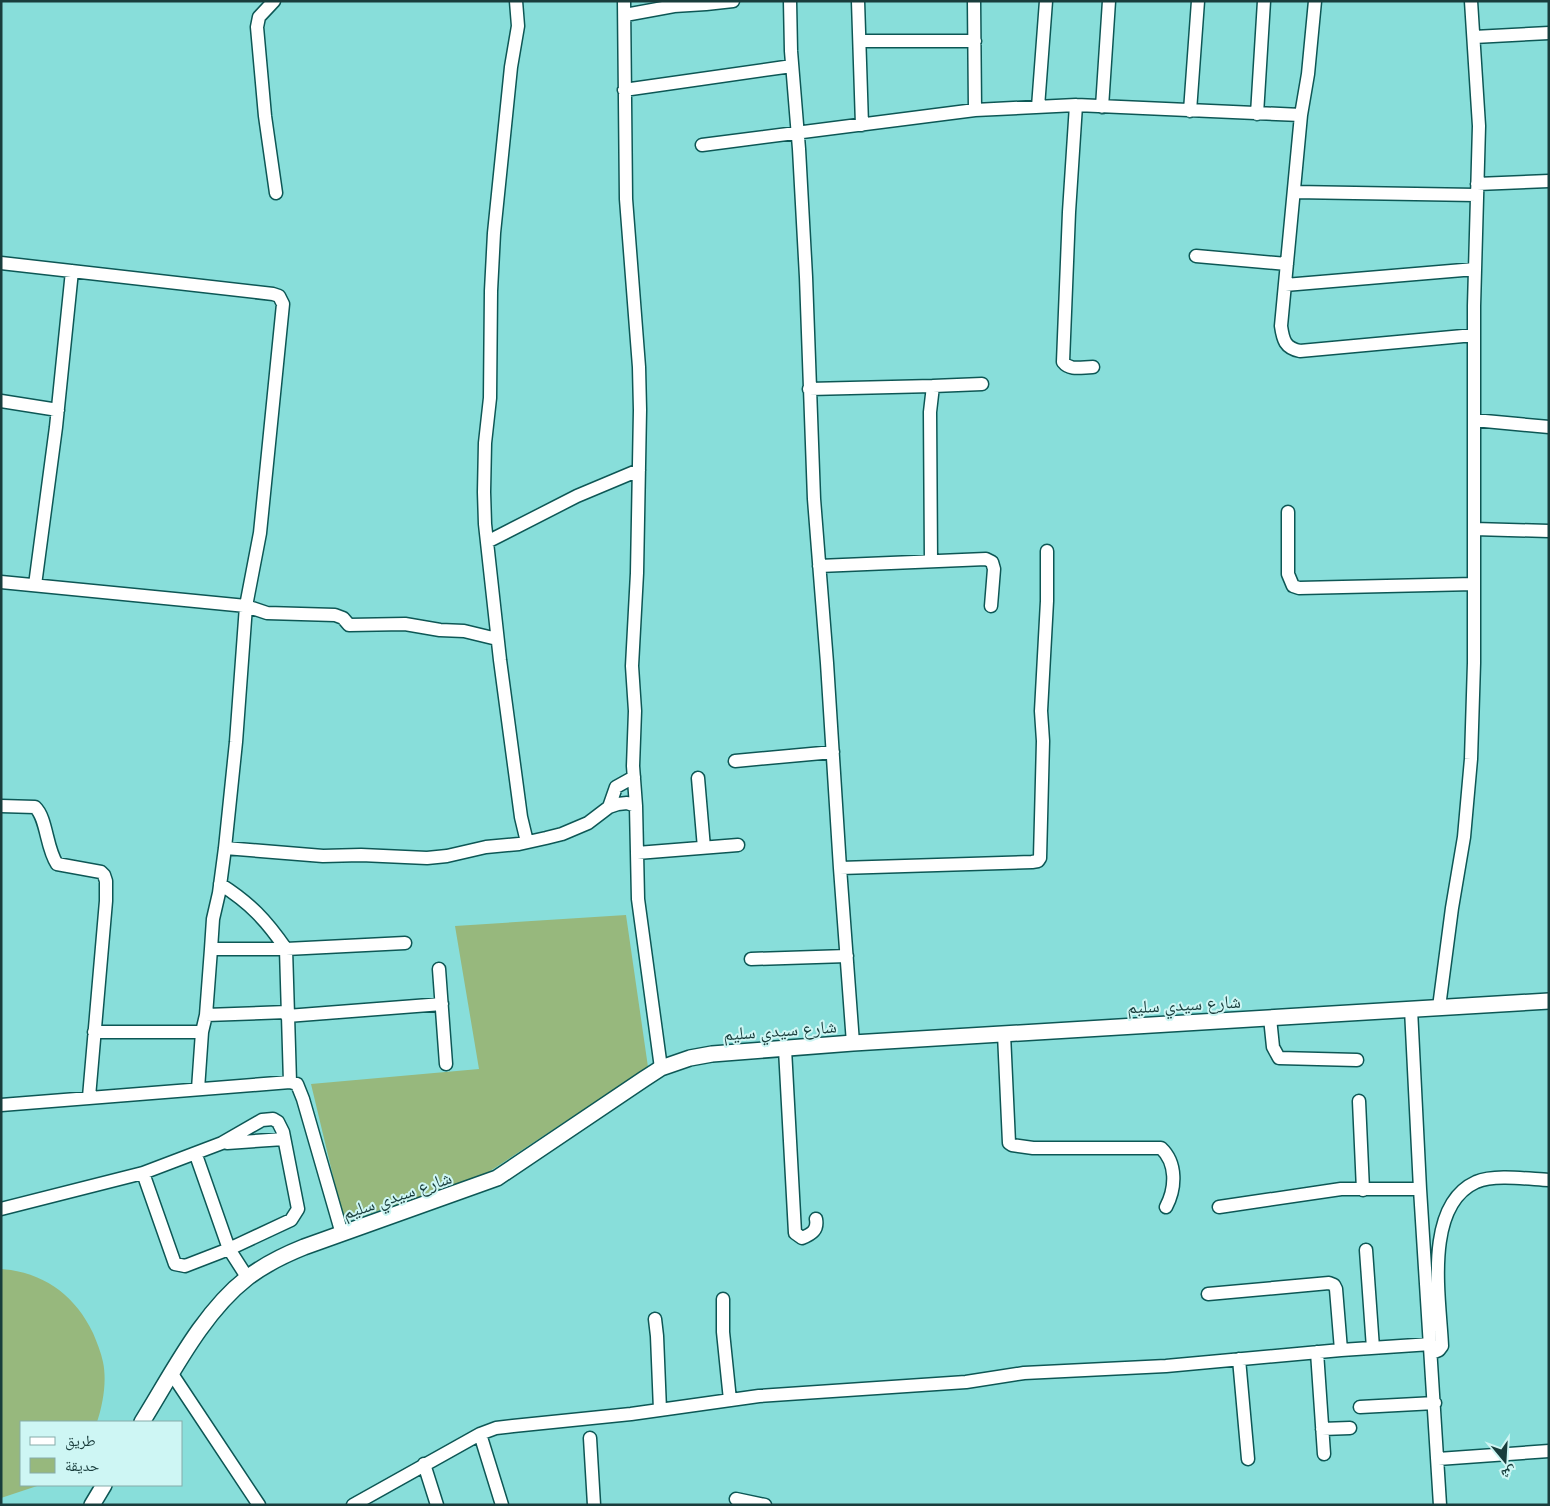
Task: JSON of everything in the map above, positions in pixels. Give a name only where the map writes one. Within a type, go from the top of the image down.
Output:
[{"type":"main road","name":"شارع سيدي سليم","points":[[143,1421],[207,1321],[230,1294],[248,1277],[286,1255],[496,1178],[661,1068],[674,1062],[712,1054],[853,1043],[1549,1001]]},
{"type":"main road","points":[[92,1505],[103,1486]]},
{"type":"street","points":[[274,1],[259,17],[257,27],[266,125],[276,193]]},
{"type":"street","points":[[516,1],[518,26],[508,94],[494,233],[491,291],[490,398],[485,443],[484,492],[497,638],[521,817],[527,842]]},
{"type":"street","points":[[624,1],[626,199],[639,367],[637,573],[632,666],[635,711],[634,778],[638,899],[661,1068]]},
{"type":"street","points":[[625,15],[674,6],[733,1]]},
{"type":"street","points":[[790,1],[792,66],[798,133],[806,277],[814,499],[853,1043]]},
{"type":"street","points":[[858,1],[862,125]]},
{"type":"street","points":[[974,1],[975,110]]},
{"type":"street","points":[[1038,107],[1046,1]]},
{"type":"street","points":[[1102,106],[1109,1]]},
{"type":"street","points":[[1190,110],[1198,1]]},
{"type":"street","points":[[1257,114],[1264,1]]},
{"type":"street","points":[[1315,1],[1308,74],[1301,115],[1281,326],[1283,338],[1292,349],[1300,351],[1474,336]]},
{"type":"street","points":[[1438,1007],[1464,837],[1469,779],[1474,663],[1474,336],[1479,126],[1471,1]]},
{"type":"street","points":[[1474,37],[1549,33]]},
{"type":"street","points":[[860,41],[975,41]]},
{"type":"street","points":[[624,90],[792,66]]},
{"type":"street","points":[[1076,105],[1069,212],[1063,362],[1066,366],[1072,368],[1093,367]]},
{"type":"street","points":[[702,145],[975,110],[1076,105],[1301,115]]},
{"type":"street","points":[[1294,192],[1476,189],[1549,181]]},
{"type":"street","points":[[1196,256],[1287,264]]},
{"type":"street","points":[[1,263],[273,294],[279,296],[283,304],[260,533],[246,606],[236,742],[225,848],[213,918],[198,1090]]},
{"type":"street","points":[[1285,285],[1475,269]]},
{"type":"street","points":[[35,585],[58,410],[72,271]]},
{"type":"street","points":[[809,389],[982,384]]},
{"type":"street","points":[[931,561],[930,412],[933,386]]},
{"type":"street","points":[[1,401],[58,410]]},
{"type":"street","points":[[1474,420],[1549,427]]},
{"type":"street","points":[[487,542],[577,496],[639,470]]},
{"type":"street","points":[[1288,512],[1288,574],[1293,586],[1298,588],[1474,584]]},
{"type":"street","points":[[1474,529],[1549,531]]},
{"type":"street","points":[[840,868],[1038,861],[1040,858],[1043,741],[1041,711],[1047,601],[1047,551]]},
{"type":"street","points":[[819,566],[986,559],[992,562],[994,569],[991,606]]},
{"type":"street","points":[[1,582],[246,606],[267,613],[335,615],[342,618],[349,625],[404,624],[440,630],[464,631],[497,638]]},
{"type":"street","points":[[735,761],[833,752]]},
{"type":"street","points":[[609,807],[616,787],[634,778]]},
{"type":"street","points":[[698,778],[704,848]]},
{"type":"street","points":[[225,848],[322,856],[362,855],[427,858],[447,856],[486,846],[518,844],[546,838],[588,823],[609,807],[626,803],[636,806]]},
{"type":"street","points":[[1,806],[35,808],[41,815],[48,843],[57,864],[101,872],[106,878],[106,902],[88,1097]]},
{"type":"street","points":[[637,853],[738,845]]},
{"type":"street","points":[[220,884],[253,908],[265,920],[286,949],[290,1082]]},
{"type":"street","points":[[211,949],[286,949],[405,942]]},
{"type":"street","points":[[752,958],[847,956]]},
{"type":"street","points":[[439,969],[446,1064]]},
{"type":"street","points":[[206,1015],[287,1014],[442,1004]]},
{"type":"street","points":[[1412,1009],[1420,1189],[1432,1348],[1440,1505]]},
{"type":"street","points":[[1270,1018],[1273,1047],[1278,1058],[1357,1060]]},
{"type":"street","points":[[94,1032],[202,1032]]},
{"type":"street","points":[[1004,1034],[1009,1143],[1017,1147],[1033,1148],[1161,1148],[1168,1158],[1174,1181],[1170,1200],[1166,1207]]},
{"type":"street","points":[[785,1049],[795,1233],[802,1238],[813,1232],[817,1225],[816,1219]]},
{"type":"street","points":[[1,1105],[290,1082],[297,1084],[300,1088],[342,1234]]},
{"type":"street","points":[[1359,1101],[1363,1190]]},
{"type":"street","points":[[1,1209],[144,1173],[196,1155],[222,1144],[262,1120],[272,1119],[278,1122],[282,1132],[298,1209],[291,1220],[229,1249],[185,1266],[175,1264],[144,1173]]},
{"type":"street","points":[[222,1144],[284,1139]]},
{"type":"street","points":[[196,1155],[229,1249],[248,1277]]},
{"type":"street","points":[[353,1505],[424,1464],[480,1434],[496,1428],[660,1410],[730,1400],[813,1392],[966,1382],[1024,1373],[1166,1366],[1373,1348],[1432,1348],[1439,1350],[1442,1346],[1437,1270],[1444,1222],[1454,1200],[1465,1189],[1481,1181],[1506,1178],[1549,1180]]},
{"type":"street","points":[[1219,1207],[1342,1189],[1420,1189]]},
{"type":"street","points":[[1366,1250],[1373,1348]]},
{"type":"street","points":[[1208,1294],[1334,1285],[1336,1289],[1341,1350]]},
{"type":"street","points":[[723,1299],[723,1332],[730,1400]]},
{"type":"street","points":[[655,1319],[660,1410]]},
{"type":"street","points":[[1317,1352],[1324,1454]]},
{"type":"street","points":[[1239,1359],[1248,1459]]},
{"type":"street","points":[[172,1374],[259,1505]]},
{"type":"street","points":[[1360,1407],[1434,1403]]},
{"type":"street","points":[[1322,1429],[1350,1428]]},
{"type":"street","points":[[480,1434],[502,1505]]},
{"type":"street","points":[[590,1438],[594,1505]]},
{"type":"street","points":[[1438,1459],[1549,1451]]},
{"type":"street","points":[[424,1464],[437,1505]]},
{"type":"street","points":[[736,1499],[764,1505]]},
{"type":"green space","points":[[626,915],[648,1067],[481,1177],[344,1222],[311,1084],[479,1069],[455,926]]},
{"type":"green space","points":[[1,1269],[31,1275],[44,1281],[56,1288],[77,1307],[86,1319],[99,1348],[105,1377],[103,1400],[97,1421],[20,1421],[20,1486],[37,1486],[1,1498]]}]
